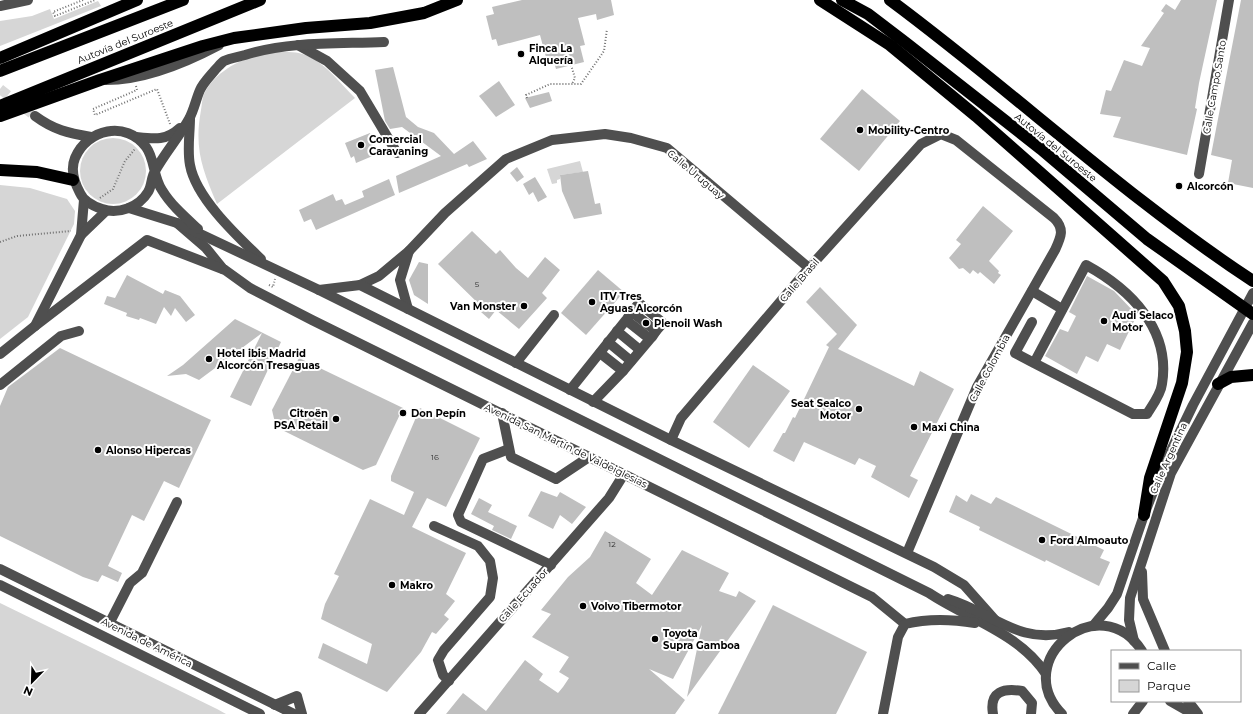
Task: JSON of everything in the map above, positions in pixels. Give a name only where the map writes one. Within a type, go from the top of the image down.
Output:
[{"type":"highway","points":[[0,58],[137,0]]},
{"type":"highway","name":"Autovía del Suroeste","points":[[0,71],[183,0]]},
{"type":"highway","name":"Autovía del Suroeste","points":[[0,106],[260,0]]},
{"type":"highway","points":[[0,116],[100,80],[203,46],[234,38],[306,28],[370,23],[424,13],[457,0]]},
{"type":"highway","points":[[820,0],[890,45],[976,116],[1163,281],[1179,306],[1185,330],[1187,352],[1182,383],[1150,478],[1144,515]]},
{"type":"highway","name":"Autovía del Suroeste","points":[[842,0],[868,14],[906,43],[1041,150],[1147,239],[1253,314]]},
{"type":"highway","name":"Autovía del Suroeste","points":[[890,0],[944,40],[1138,197],[1253,281]]},
{"type":"highway","points":[[0,170],[37,172],[73,180]]},
{"type":"highway","points":[[1218,384],[1231,377],[1253,375]]},
{"type":"street","points":[[0,6],[28,0]]},
{"type":"street","name":"Calle Campo Santo","points":[[1199,174],[1229,0]]},
{"type":"street","points":[[202,233],[168,199],[161,189],[154,172],[152,159],[146,147],[139,140],[122,131],[106,131],[91,137],[79,148],[73,163],[73,180],[88,202],[106,211],[117,211],[129,208],[140,201],[148,191],[154,172],[190,118],[200,88],[223,61],[266,48],[298,45],[384,42]]},
{"type":"street","points":[[298,45],[326,61],[360,91],[397,153]]},
{"type":"street","points":[[35,116],[47,125],[64,132],[91,137]]},
{"type":"street","points":[[139,140],[157,140],[174,134],[190,118]]},
{"type":"street","points":[[190,118],[189,164],[195,181],[230,229],[268,266]]},
{"type":"street","name":"Calle Uruguay","points":[[360,285],[379,276],[409,251],[445,213],[506,159],[552,140],[605,134],[631,138],[667,148],[809,268]]},
{"type":"street","name":"Calle Colombia","points":[[907,553],[976,387],[1055,250],[1062,232],[1060,224],[1054,218],[956,140],[941,134]]},
{"type":"street","name":"Calle Brasil","points":[[671,440],[681,418],[809,268],[921,144],[941,134]]},
{"type":"street","points":[[0,354],[35,326],[81,235],[88,202]]},
{"type":"street","name":"Avenida San Martín de Valdeiglesias","points":[[129,208],[177,223],[206,248],[225,270]]},
{"type":"street","points":[[81,235],[106,211]]},
{"type":"street","points":[[177,223],[202,233],[318,290],[929,593],[1018,644],[1038,662],[1046,674],[1050,697],[1058,712]]},
{"type":"street","name":"Avenida San Martín de Valdeiglesias","points":[[35,326],[147,240],[225,270],[257,291],[878,600],[905,624]]},
{"type":"street","name":"Calle Uruguay","points":[[408,309],[400,280],[409,251]]},
{"type":"street","points":[[1032,322],[1015,353],[1034,363],[1133,414],[1147,414],[1162,386],[1163,358],[1152,325],[1133,298],[1101,274],[1086,265],[1034,363]]},
{"type":"street","points":[[318,290],[360,285],[593,402],[907,553],[964,585],[996,621]]},
{"type":"street","points":[[1032,291],[1062,309]]},
{"type":"street","name":"Calle Argentina","points":[[1093,626],[1118,594],[1144,515],[1162,469],[1193,405],[1253,293]]},
{"type":"street","points":[[570,390],[639,303],[663,323],[623,371],[593,402]]},
{"type":"street","points":[[516,363],[554,315]]},
{"type":"street","points":[[629,316],[653,335]]},
{"type":"street","name":"Calle Argentina","points":[[1134,641],[1129,620],[1130,598],[1171,473],[1218,384],[1253,323]]},
{"type":"street","points":[[0,385],[61,336],[79,331]]},
{"type":"street","points":[[617,331],[640,350]]},
{"type":"street","points":[[608,342],[631,361]]},
{"type":"street","points":[[600,353],[623,371]]},
{"type":"street","points":[[502,413],[511,457],[556,479],[590,457]]},
{"type":"street","points":[[509,449],[483,459],[458,515],[461,522],[550,565]]},
{"type":"street","name":"Calle Ecuador","points":[[419,714],[609,498],[624,474]]},
{"type":"street","points":[[109,624],[130,583],[142,573],[176,502]]},
{"type":"street","points":[[434,526],[478,546],[490,561],[493,578],[490,597],[444,650],[438,660],[442,676],[448,681]]},
{"type":"street","points":[[1142,558],[1143,598],[1165,650]]},
{"type":"street","name":"Avenida de América","points":[[0,569],[294,714]]},
{"type":"street","name":"Avenida de América","points":[[0,585],[260,714]]},
{"type":"street","points":[[929,593],[951,600],[1017,631],[1037,636],[1054,636],[1093,626],[1113,628],[1124,633],[1134,641],[1141,650]]},
{"type":"street","points":[[883,714],[898,637],[905,624],[925,620],[950,619],[981,623]]},
{"type":"street","points":[[1046,674],[1051,656],[1061,640],[1077,630]]},
{"type":"street","points":[[993,712],[993,699],[1007,689],[1022,691],[1032,703],[1031,714]]},
{"type":"street","points":[[275,705],[297,696],[302,714]]},
{"type":"street","points":[[1133,714],[1142,702]]},
{"type":"street","points":[[1172,702],[1193,714]]},
{"type":"street","points":[[1189,702],[1198,714]]},
{"type":"path","points":[[83,0],[53,12],[55,16],[95,0]]},
{"type":"path","points":[[527,98],[526,95],[550,84],[581,84],[604,51],[607,29]]},
{"type":"path","points":[[571,65],[575,78],[572,84]]},
{"type":"path","points":[[157,89],[174,134]]},
{"type":"path","points":[[88,202],[113,188],[125,161],[139,140]]},
{"type":"path","points":[[0,242],[17,236],[75,231],[81,235]]},
{"type":"path","points":[[266,284],[272,286],[279,271]]},
{"type":"green space","points":[[98,1],[101,6],[0,46],[0,21],[32,16],[50,9],[54,19]]},
{"type":"green space","points":[[264,52],[292,52],[308,56],[327,69],[355,98],[217,204],[207,180],[199,147],[198,136],[203,96],[216,77],[231,66]]},
{"type":"green space","points":[[113,138],[125,141],[136,148],[143,159],[146,171],[143,183],[136,194],[125,201],[113,204],[101,201],[90,194],[83,183],[80,171],[83,159],[90,148],[101,141]]},
{"type":"green space","points":[[580,161],[583,172],[560,175],[560,179],[557,180],[557,183],[552,184],[547,169]]},
{"type":"green space","points":[[0,185],[30,188],[67,199],[75,211],[74,224],[28,317],[0,339]]},
{"type":"green space","points":[[0,603],[217,709],[226,714],[0,714]]},
{"type":"building","points":[[522,0],[611,0],[614,15],[597,20],[596,14],[578,18],[585,45],[580,46],[584,62],[556,69],[553,59],[547,61],[540,35],[498,46],[496,39],[492,40],[486,16],[494,14],[492,7]]},
{"type":"building","points":[[1181,0],[1217,0],[1199,83],[1195,108],[1197,109],[1187,155],[1113,137],[1121,117],[1100,114],[1106,90],[1111,91],[1124,60],[1142,66],[1150,48],[1141,46],[1164,13],[1161,11],[1166,4],[1175,10]]},
{"type":"building","points":[[1241,0],[1253,0],[1253,188],[1228,183],[1232,160],[1211,155]]},
{"type":"building","points":[[393,67],[406,117],[418,127],[434,133],[454,154],[473,141],[487,159],[469,167],[467,164],[399,193],[396,176],[441,156],[402,127],[390,129],[385,121],[375,70]]},
{"type":"building","points":[[499,81],[515,105],[496,117],[479,96]]},
{"type":"building","name":"Mobility-Centro","points":[[862,89],[900,121],[859,171],[820,139]]},
{"type":"building","points":[[549,92],[552,101],[530,108],[525,98]]},
{"type":"building","name":"Comercial Caravaning","points":[[370,133],[376,148],[373,149],[375,155],[356,163],[354,156],[351,158],[345,143]]},
{"type":"building","points":[[517,167],[524,177],[517,182],[510,173]]},
{"type":"building","points":[[588,171],[595,204],[600,203],[602,214],[574,219],[562,191],[560,175]]},
{"type":"building","points":[[535,177],[547,197],[538,202],[533,192],[529,195],[523,184]]},
{"type":"building","points":[[389,179],[395,195],[316,230],[311,219],[304,222],[299,210],[333,194],[336,201],[342,199],[345,205],[364,197],[362,191]]},
{"type":"building","points":[[983,206],[1013,231],[989,261],[1001,275],[994,284],[980,272],[978,274],[973,270],[970,274],[963,268],[959,269],[949,258],[961,244],[956,240]]},
{"type":"building","points":[[472,231],[496,254],[500,250],[516,268],[528,278],[545,257],[560,270],[542,293],[547,298],[519,329],[496,310],[489,319],[481,312],[484,309],[438,264]]},
{"type":"building","points":[[419,262],[428,264],[428,304],[414,295],[409,280]]},
{"type":"building","name":"ITV Tres Aguas Alcorcón","points":[[598,270],[624,292],[586,335],[561,313]]},
{"type":"building","points":[[127,275],[163,294],[165,290],[180,296],[195,315],[186,322],[175,308],[171,316],[164,307],[156,324],[140,318],[139,320],[126,316],[127,313],[104,304],[107,296],[115,298]]},
{"type":"building","name":"Audi Selaco Motor","points":[[1087,276],[1114,291],[1137,315],[1120,350],[1107,344],[1098,362],[1086,356],[1077,374],[1045,356],[1060,329],[1068,332],[1076,316],[1069,312]]},
{"type":"building","points":[[820,287],[857,325],[838,349],[914,386],[920,371],[954,389],[910,476],[918,480],[909,498],[871,477],[876,466],[859,458],[855,465],[804,442],[794,462],[773,451],[783,433],[785,433],[793,417],[795,418],[829,347],[826,345],[837,334],[806,302]]},
{"type":"building","name":"Hotel ibis Madrid Alcorcón Tresaguas","points":[[235,319],[281,342],[251,406],[230,397],[262,333],[199,380],[186,374],[167,376],[183,365]]},
{"type":"building","name":"Alonso Hipercas","points":[[60,348],[211,420],[179,488],[164,481],[144,521],[132,515],[108,566],[122,573],[118,582],[102,575],[98,582],[83,577],[0,536],[0,406],[8,387]]},
{"type":"building","name":"Citroën PSA Retail","points":[[299,358],[403,408],[376,465],[363,470],[276,427],[272,410]]},
{"type":"building","points":[[753,365],[790,391],[749,448],[713,422]]},
{"type":"building","name":"Makro","points":[[420,408],[480,438],[446,507],[427,498],[412,527],[466,553],[446,594],[455,601],[444,615],[449,619],[436,634],[432,632],[421,652],[387,692],[318,658],[323,643],[367,664],[372,644],[321,619],[325,604],[339,576],[334,574],[370,499],[404,515],[414,492],[391,481],[391,476]]},
{"type":"building","points":[[541,491],[557,497],[560,492],[586,507],[572,524],[560,515],[553,529],[528,516]]},
{"type":"building","name":"Ford Almoauto","points":[[971,494],[991,504],[996,497],[1104,550],[1100,558],[1110,562],[1099,586],[979,530],[980,527],[949,512],[956,495],[967,502]]},
{"type":"building","points":[[479,498],[492,505],[488,512],[517,526],[511,539],[492,530],[494,526],[471,514]]},
{"type":"building","points":[[605,531],[651,559],[636,583],[652,595],[682,550],[729,573],[719,591],[736,597],[739,591],[756,601],[687,697],[702,625],[673,679],[649,669],[685,700],[675,714],[446,714],[463,693],[486,711],[525,660],[543,674],[539,680],[558,693],[569,678],[559,672],[569,657],[532,637],[551,614],[541,610],[568,577],[590,557]]},
{"type":"building","points":[[773,605],[867,652],[836,714],[718,714]]},
{"type":"tunnel","points":[[0,89],[35,116]]},
{"type":"place","name":"Finca La Alquería","points":[[521,54]]},
{"type":"place","name":"Mobility-Centro","points":[[860,130]]},
{"type":"place","name":"Comercial Caravaning","points":[[361,145]]},
{"type":"place","name":"Alcorcón","points":[[1179,186]]},
{"type":"place","name":"ITV Tres Aguas Alcorcón","points":[[592,302]]},
{"type":"place","name":"Van Monster","points":[[524,306]]},
{"type":"place","name":"Audi Selaco Motor","points":[[1104,321]]},
{"type":"place","name":"Plenoil Wash","points":[[646,323]]},
{"type":"place","name":"Hotel ibis Madrid Alcorcón Tresaguas","points":[[209,359]]},
{"type":"place","name":"Seat Sealco Motor","points":[[859,409]]},
{"type":"place","name":"Don Pepín","points":[[403,413]]},
{"type":"place","name":"Citroën PSA Retail","points":[[336,419]]},
{"type":"place","name":"Maxi China","points":[[914,427]]},
{"type":"place","name":"Alonso Hipercas","points":[[98,450]]},
{"type":"place","name":"Ford Almoauto","points":[[1042,540]]},
{"type":"place","name":"Makro","points":[[392,585]]},
{"type":"place","name":"Volvo Tibermotor","points":[[583,606]]},
{"type":"place","name":"Toyota Supra Gamboa","points":[[655,639]]}]
